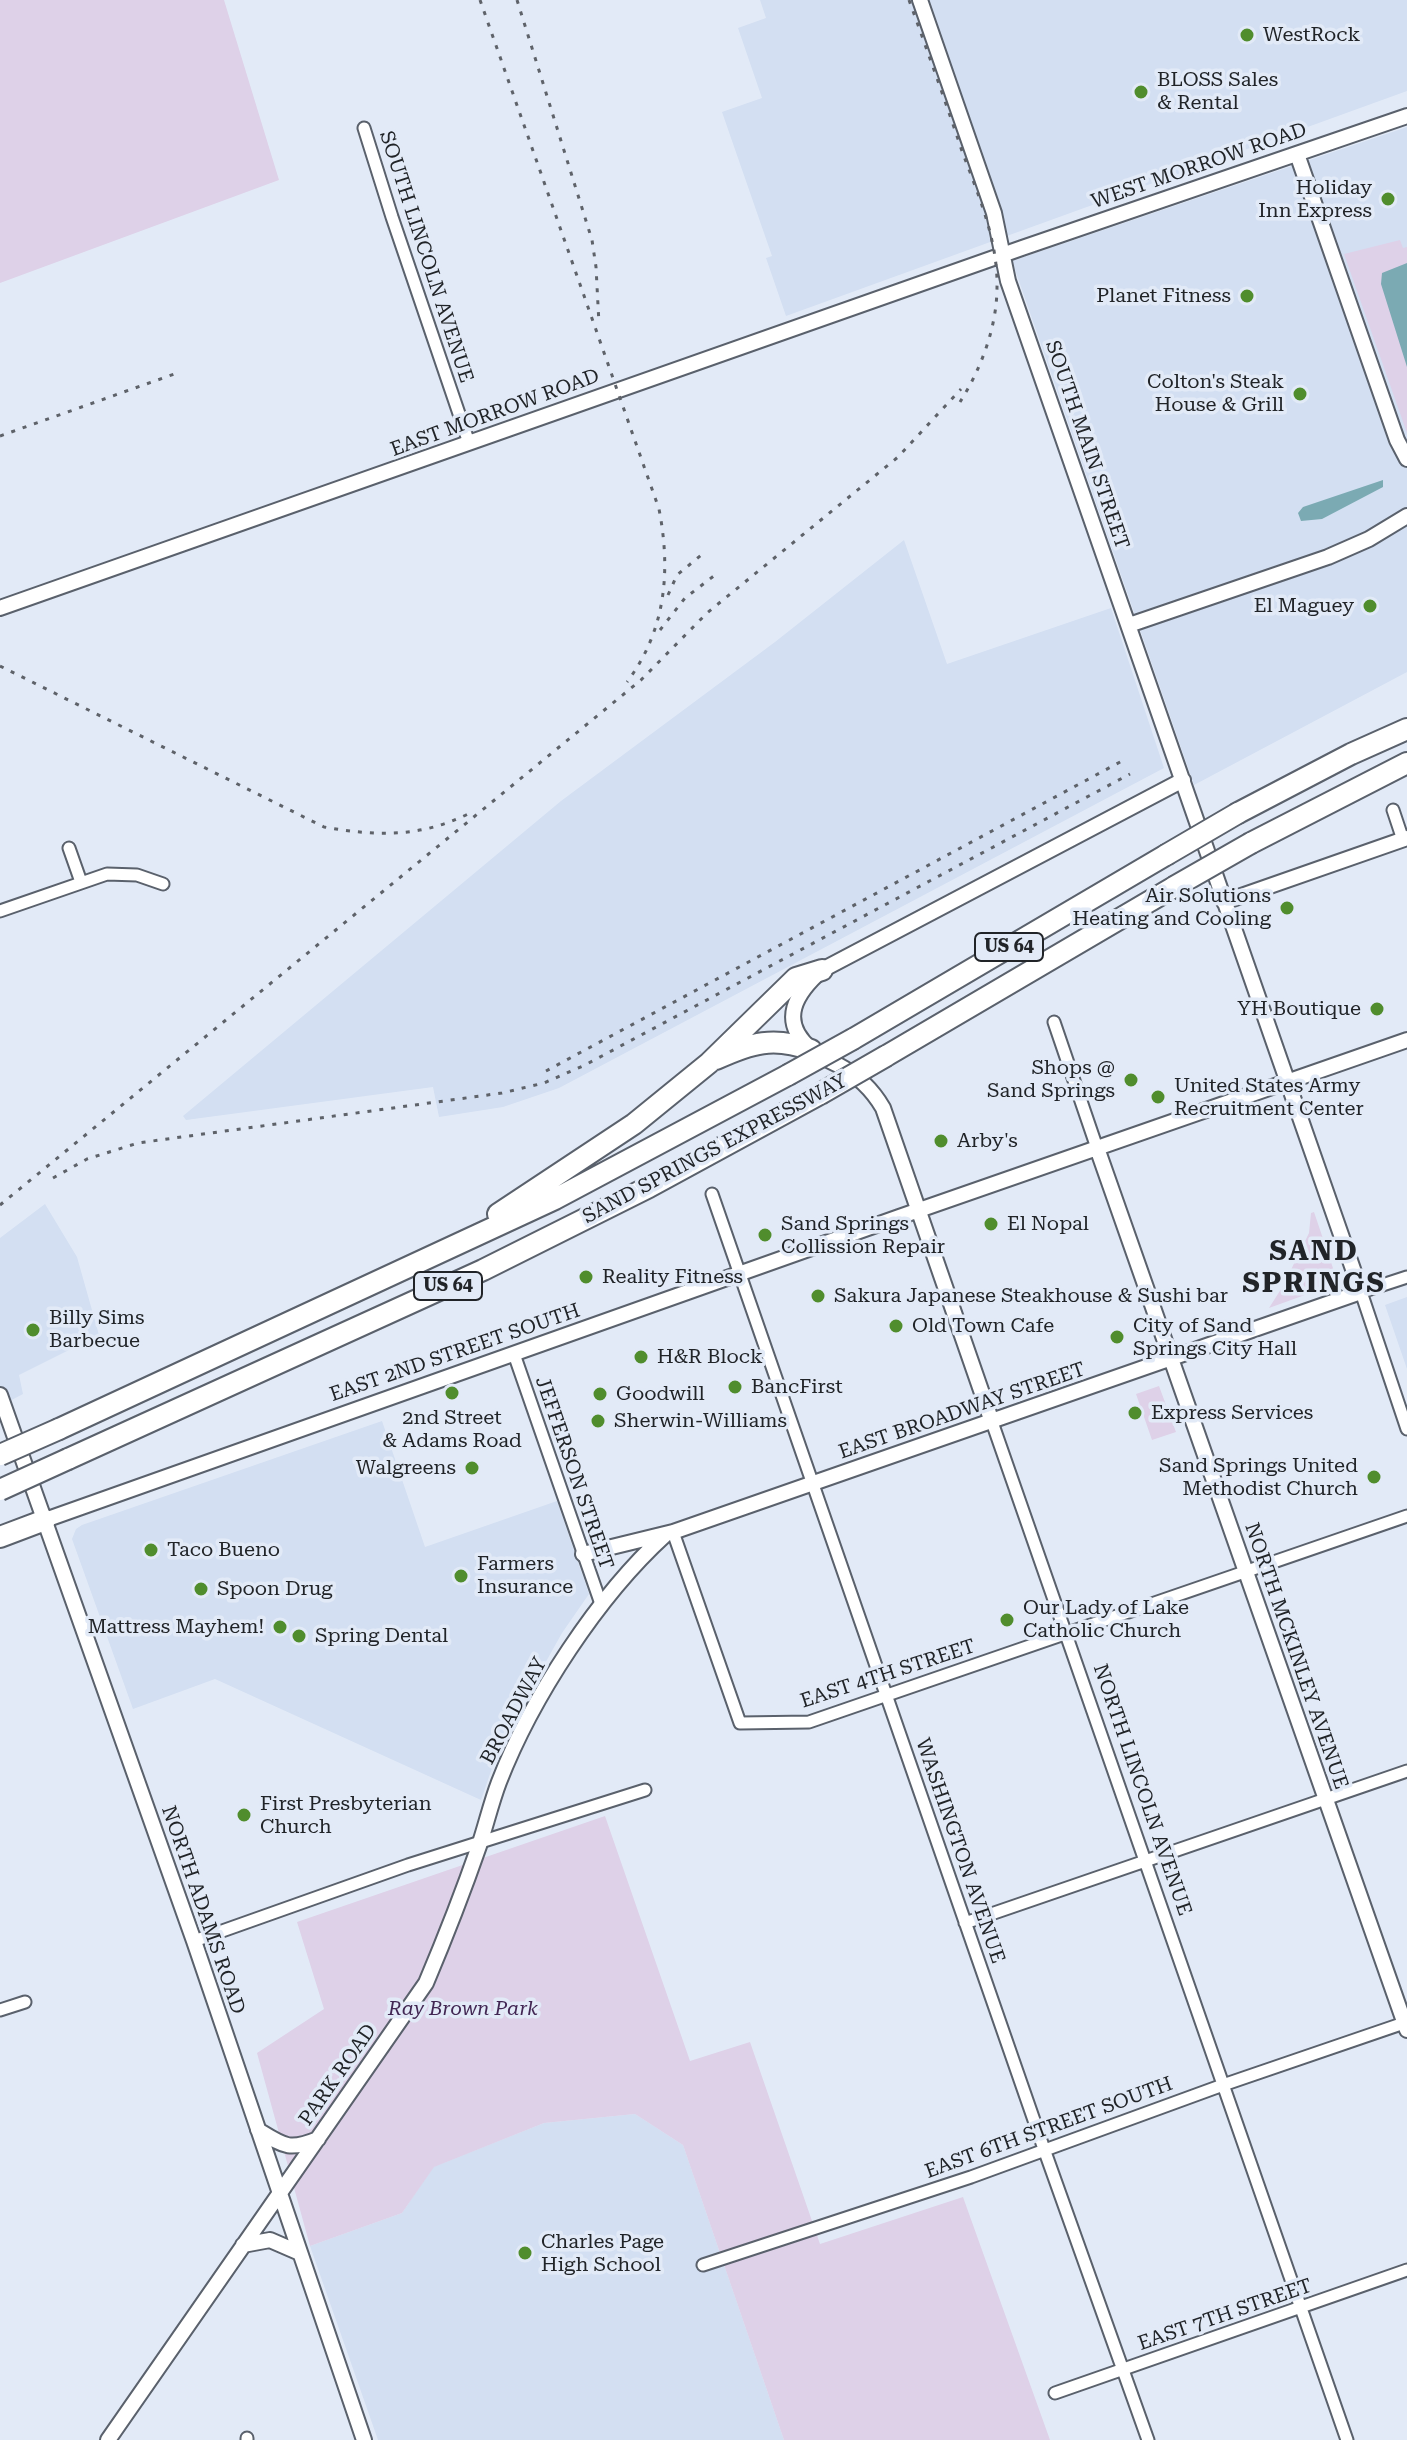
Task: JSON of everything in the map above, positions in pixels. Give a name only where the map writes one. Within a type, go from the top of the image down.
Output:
[{"type":"highway","name":"SAND SPRINGS EXPRESSWAY","points":[[0,1455],[569,1192],[853,1039],[1238,813],[1407,728]]},
{"type":"highway","name":"SAND SPRINGS EXPRESSWAY","points":[[0,1490],[495,1264],[649,1187],[820,1094],[1251,843],[1407,763]]},
{"type":"highway","points":[[431,1258],[613,1140],[676,1093],[796,978],[822,970]]},
{"type":"highway","points":[[709,1063],[737,1050],[766,1042],[793,1043],[811,1050]]},
{"type":"highway","points":[[0,1537],[45,1520]]},
{"type":"main road","name":"SOUTH MAIN STREET","points":[[920,0],[994,213],[1008,281],[1361,1292]]},
{"type":"main road","name":"WEST MORROW ROAD","points":[[1004,255],[1407,116]]},
{"type":"main road","points":[[1297,154],[1397,440],[1407,459]]},
{"type":"main road","name":"EAST MORROW ROAD","points":[[0,608],[1004,255]]},
{"type":"main road","points":[[1129,625],[1328,557],[1369,539],[1407,516]]},
{"type":"main road","points":[[811,1050],[796,1028],[794,1008],[806,985],[822,970],[1183,780]]},
{"type":"main road","points":[[1224,902],[1406,843]]},
{"type":"main road","name":"EAST 2ND STREET SOUTH","points":[[45,1520],[1407,1040]]},
{"type":"main road","name":"NORTH LINCOLN AVENUE","points":[[811,1050],[863,1083],[883,1108],[992,1422]]},
{"type":"main road","name":"NORTH MCKINLEY AVENUE","points":[[1097,1148],[1406,2025]]},
{"type":"main road","name":"EAST BROADWAY STREET","points":[[601,1604],[633,1566],[669,1534],[1361,1292]]},
{"type":"main road","name":"NORTH ADAMS ROAD","points":[[0,1395],[194,1941],[364,2440]]},
{"type":"main road","points":[[583,1554],[669,1534]]},
{"type":"main road","name":"BROADWAY","points":[[479,1844],[515,1746],[557,1671],[601,1604]]},
{"type":"main road","name":"PARK ROAD","points":[[108,2440],[426,1983],[479,1844]]},
{"type":"main road","points":[[258,2130],[282,2144],[294,2147],[319,2139]]},
{"type":"main road","points":[[243,2245],[270,2240],[300,2253]]},
{"type":"street","name":"SOUTH LINCOLN AVENUE","points":[[364,128],[469,443]]},
{"type":"street","points":[[1393,810],[1406,843]]},
{"type":"street","points":[[69,848],[81,882]]},
{"type":"street","points":[[0,911],[81,882],[121,872],[163,884]]},
{"type":"street","name":"NORTH MCKINLEY AVENUE","points":[[1054,1022],[1097,1148]]},
{"type":"street","name":"WASHINGTON AVENUE","points":[[712,1194],[1148,2440]]},
{"type":"street","points":[[1407,1277],[1361,1292],[1407,1429]]},
{"type":"street","name":"JEFFERSON STREET","points":[[514,1354],[601,1604]]},
{"type":"street","name":"NORTH LINCOLN AVENUE","points":[[992,1422],[1347,2440]]},
{"type":"street","name":"EAST 4TH STREET","points":[[669,1534],[740,1723],[809,1722],[1407,1516]]},
{"type":"street","points":[[965,1923],[1407,1771]]},
{"type":"street","points":[[194,1941],[408,1865],[645,1790]]},
{"type":"street","points":[[0,2010],[25,2002]]},
{"type":"street","name":"EAST 6TH STREET SOUTH","points":[[703,2265],[869,2211],[1223,2085],[1406,2025]]},
{"type":"street","name":"EAST 7TH STREET","points":[[1055,2393],[1407,2270]]},
{"type":"shaded area","points":[[760,0],[1407,0],[1407,91],[786,316],[766,258],[772,256],[722,112],[762,98],[738,28],[766,18]]},
{"type":"shaded area","points":[[1407,127],[1407,672],[1194,785],[1012,261]]},
{"type":"shaded area","points":[[1407,263],[1407,367],[1381,284],[1382,273]]},
{"type":"shaded area","points":[[1383,480],[1383,487],[1322,519],[1301,521],[1298,513],[1303,507]]},
{"type":"shaded area","points":[[904,540],[947,664],[1111,608],[1164,768],[559,1088],[503,1107],[439,1117],[433,1087],[186,1120],[183,1116],[561,801],[775,642]]},
{"type":"shaded area","points":[[45,1204],[77,1257],[99,1335],[19,1375],[23,1394],[0,1406],[0,1238]]},
{"type":"shaded area","points":[[1407,1297],[1407,1369],[1385,1305]]},
{"type":"shaded area","points":[[382,1421],[425,1547],[557,1501],[589,1594],[562,1633],[501,1742],[481,1800],[215,1679],[133,1709],[72,1539],[76,1529],[82,1525]]},
{"type":"shaded area","points":[[635,2114],[683,2145],[784,2440],[378,2440],[310,2246],[402,2213],[433,2167],[544,2123]]},
{"type":"green space","points":[[0,0],[224,0],[279,180],[0,283]]},
{"type":"green space","points":[[1400,240],[1403,248],[1407,247],[1407,433],[1344,254]]},
{"type":"green space","points":[[1314,1212],[1338,1283],[1269,1308],[1309,1233],[1311,1213]]},
{"type":"green space","points":[[1159,1386],[1176,1432],[1152,1440],[1136,1394]]},
{"type":"green space","name":"Ray Brown Park","points":[[605,1816],[690,2061],[750,2042],[820,2244],[963,2197],[1050,2440],[784,2440],[683,2145],[635,2114],[544,2123],[434,2167],[402,2213],[310,2246],[257,2053],[324,2009],[297,1922]]},
{"type":"railway","points":[[480,0],[659,509],[665,555],[662,599],[650,642],[627,682]]},
{"type":"railway","points":[[517,0],[592,240],[599,324]]},
{"type":"railway","points":[[909,0],[986,218],[994,252],[997,287],[991,332],[975,376],[960,402]]},
{"type":"railway","points":[[0,436],[180,372]]},
{"type":"railway","points":[[0,1205],[641,680],[707,613],[898,457],[961,389]]},
{"type":"railway","points":[[668,595],[677,575],[705,552]]},
{"type":"railway","points":[[660,630],[685,598],[719,572]]},
{"type":"railway","points":[[0,666],[324,827],[397,833],[432,827],[468,814]]},
{"type":"railway","points":[[546,1071],[1122,761]]},
{"type":"railway","points":[[53,1178],[87,1159],[138,1143],[502,1093],[544,1083],[585,1065],[1130,774]]},
{"type":"place","name":"WestRock","points":[[1247,35]]},
{"type":"place","name":"BLOSS Sales & Rental","points":[[1141,92]]},
{"type":"place","name":"Holiday Inn Express","points":[[1388,199]]},
{"type":"place","name":"Planet Fitness","points":[[1247,296]]},
{"type":"place","name":"Colton's Steak House & Grill","points":[[1300,394]]},
{"type":"place","name":"El Maguey","points":[[1370,606]]},
{"type":"place","name":"Air Solutions Heating and Cooling","points":[[1287,908]]},
{"type":"place","name":"YH Boutique","points":[[1377,1009]]},
{"type":"place","name":"Shops @ Sand Springs","points":[[1131,1080]]},
{"type":"place","name":"United States Army Recruitment Center","points":[[1158,1097]]},
{"type":"place","name":"Arby's","points":[[941,1141]]},
{"type":"place","name":"El Nopal","points":[[991,1224]]},
{"type":"place","name":"Sand Springs Collission Repair","points":[[765,1235]]},
{"type":"place","name":"Reality Fitness","points":[[586,1277]]},
{"type":"place","name":"Sakura Japanese Steakhouse & Sushi bar","points":[[818,1296]]},
{"type":"place","name":"Old Town Cafe","points":[[896,1326]]},
{"type":"place","name":"Billy Sims Barbecue","points":[[33,1330]]},
{"type":"place","name":"City of Sand Springs City Hall","points":[[1117,1337]]},
{"type":"place","name":"H&R Block","points":[[641,1357]]},
{"type":"place","name":"BancFirst","points":[[735,1387]]},
{"type":"place","name":"2nd Street & Adams Road","points":[[452,1393]]},
{"type":"place","name":"Goodwill","points":[[600,1394]]},
{"type":"place","name":"Express Services","points":[[1135,1413]]},
{"type":"place","name":"Sherwin-Williams","points":[[598,1421]]},
{"type":"place","name":"Walgreens","points":[[472,1468]]},
{"type":"place","name":"Sand Springs United Methodist Church","points":[[1374,1477]]},
{"type":"place","name":"Taco Bueno","points":[[151,1550]]},
{"type":"place","name":"Farmers Insurance","points":[[461,1576]]},
{"type":"place","name":"Spoon Drug","points":[[201,1589]]},
{"type":"place","name":"Our Lady of Lake Catholic Church","points":[[1007,1620]]},
{"type":"place","name":"Mattress Mayhem!","points":[[280,1627]]},
{"type":"place","name":"Spring Dental","points":[[299,1636]]},
{"type":"place","name":"First Presbyterian Church","points":[[244,1815]]},
{"type":"place","name":"Charles Page High School","points":[[525,2253]]},
{"type":"district","name":"SAND SPRINGS","points":[[1314,1268]]}]
